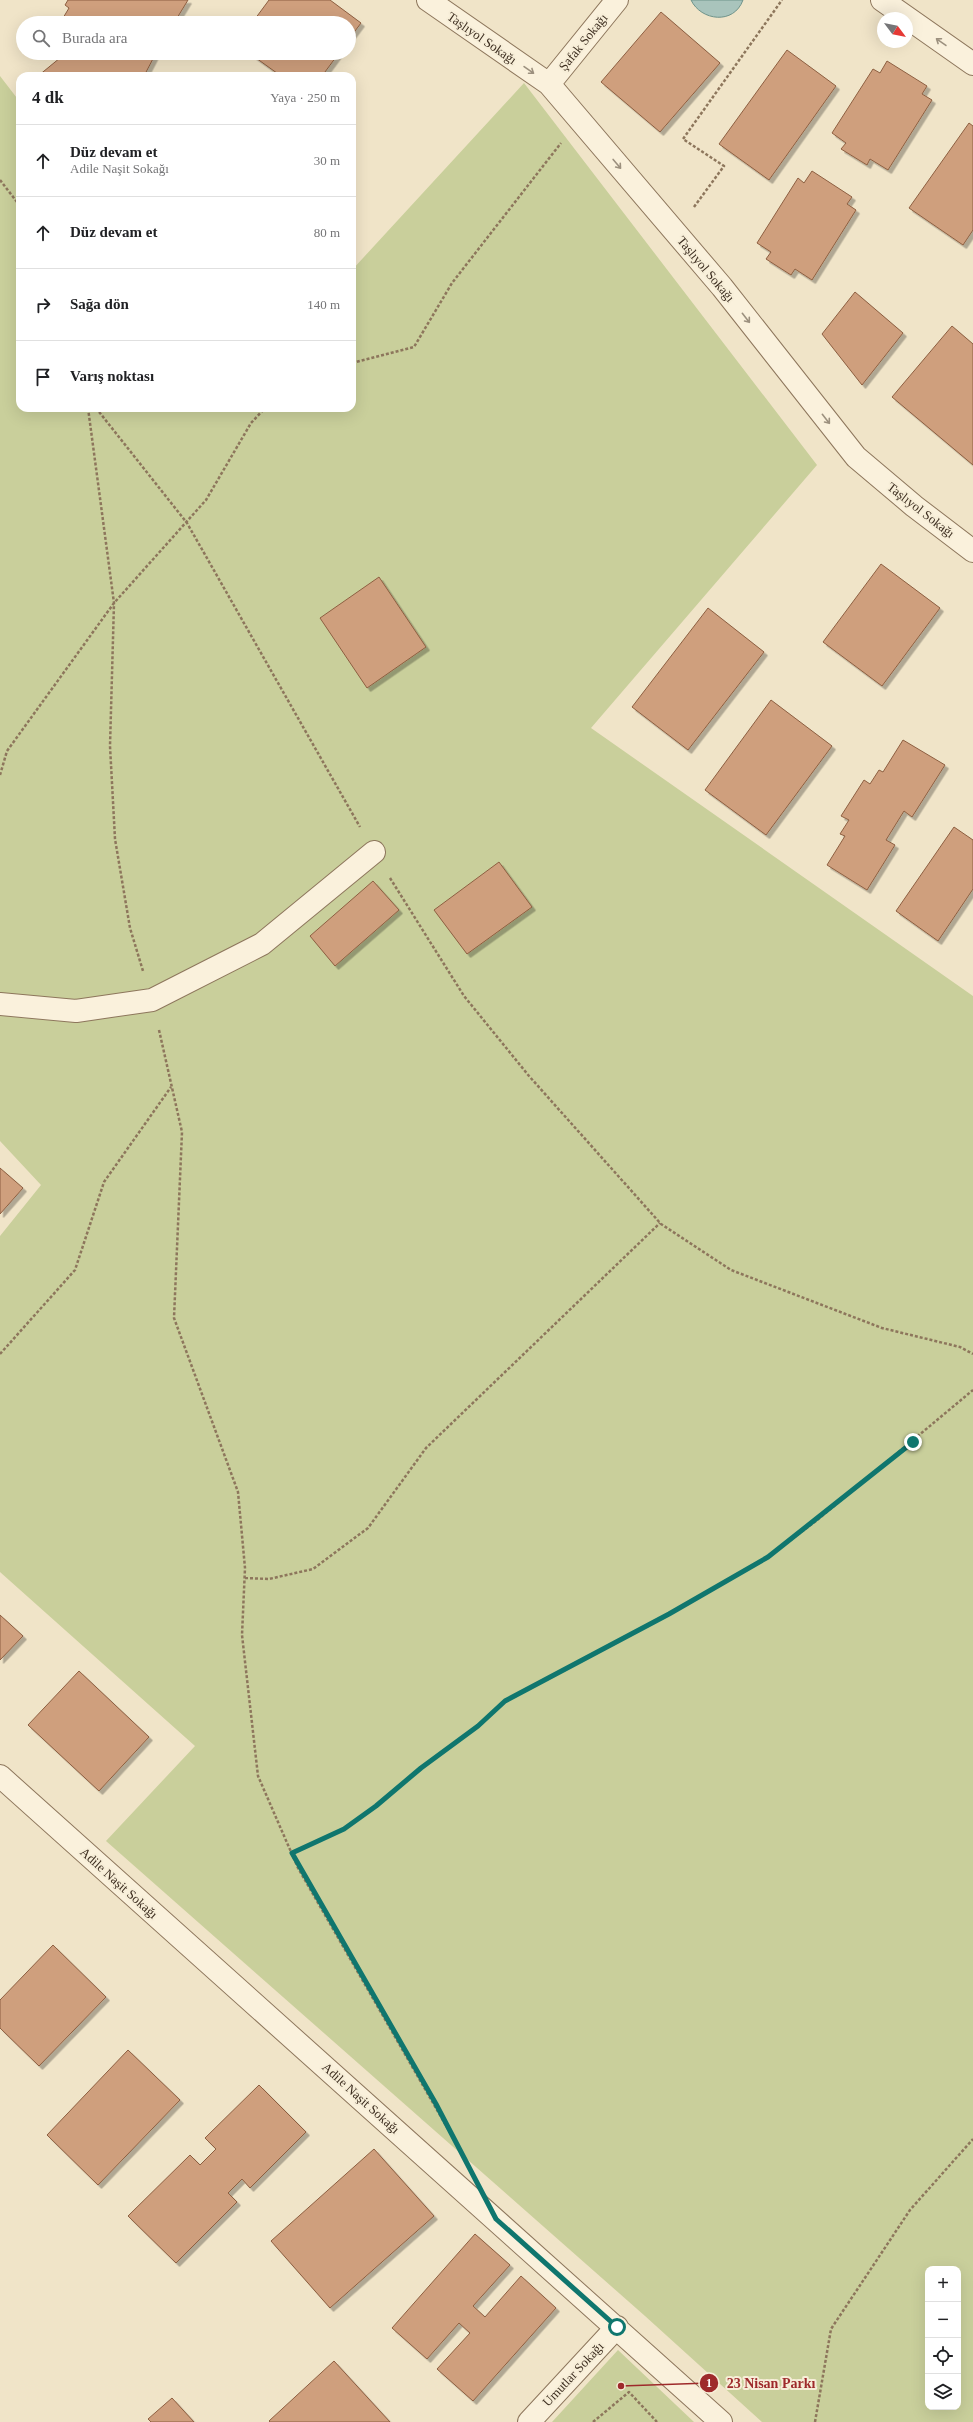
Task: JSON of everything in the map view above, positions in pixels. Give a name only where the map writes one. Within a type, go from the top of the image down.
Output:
[{"type":"street","name":"Taşlıyol Sokağı","points":[[428,0],[549,84],[722,287],[856,457],[914,506],[973,551]]},
{"type":"street","name":"Şafak Sokağı","points":[[549,84],[617,0]]},
{"type":"street","points":[[882,0],[973,64]]},
{"type":"street","points":[[0,1004],[76,1011],[152,1000],[262,944],[374,852]]},
{"type":"street","name":"Adile Naşit Sokağı","points":[[0,1776],[617,2327],[721,2422]]},
{"type":"street","name":"Umutlar Sokağı","points":[[529,2422],[617,2327]]},
{"type":"path","points":[[675,233],[724,166],[683,139],[782,0]]},
{"type":"path","points":[[356,362],[414,347],[452,282],[580,120]]},
{"type":"path","points":[[0,180],[16,201]]},
{"type":"path","points":[[89,412],[114,602],[110,746],[115,839],[130,928],[152,1000],[182,1132],[174,1318],[238,1492],[245,1578],[242,1635],[258,1776],[292,1853],[457,2145]]},
{"type":"path","points":[[99,412],[186,523],[374,852],[464,996],[529,1076],[660,1223],[731,1270],[882,1328],[960,1347],[973,1354]]},
{"type":"path","points":[[0,775],[7,751],[114,602],[206,500],[251,423],[262,412]]},
{"type":"path","points":[[0,1354],[75,1270],[104,1182],[172,1087]]},
{"type":"path","points":[[245,1578],[269,1579],[313,1569],[368,1528],[426,1448],[660,1223]]},
{"type":"path","points":[[292,1853],[344,1829],[376,1806],[421,1768],[478,1726],[505,1701],[669,1614],[768,1557],[816,1521],[973,1390]]},
{"type":"path","points":[[815,2422],[831,2329],[910,2210],[973,2139]]},
{"type":"path","points":[[593,2422],[629,2392],[657,2422]]},
{"type":"green space","points":[[0,76],[16,97],[16,412],[356,412],[356,266],[524,83],[817,465],[591,728],[973,996],[973,2422],[762,2422],[645,2316],[106,1841],[195,1746],[0,1572],[0,1236],[41,1185],[0,1141]]},
{"type":"green space","points":[[618,2350],[694,2422],[552,2422]]},
{"type":"water","points":[[691,0],[743,0],[739,8],[732,14],[725,17],[717,17],[709,16],[702,12]]},
{"type":"building","points":[[68,0],[188,0],[178,16],[64,16],[69,8],[65,5]]},
{"type":"building","points":[[269,0],[330,0],[352,16],[257,16]]},
{"type":"building","points":[[661,12],[720,63],[660,132],[601,82]]},
{"type":"building","points":[[356,19],[361,23],[356,30]]},
{"type":"building","points":[[787,50],[836,86],[769,180],[719,144]]},
{"type":"building","points":[[57,60],[152,60],[146,72],[43,72]]},
{"type":"building","points":[[259,60],[334,60],[325,72],[275,72]]},
{"type":"building","points":[[887,61],[927,86],[922,94],[932,100],[888,170],[870,159],[867,165],[841,149],[846,143],[832,133],[873,69],[880,73]]},
{"type":"building","points":[[969,123],[973,126],[973,230],[963,245],[909,208]]},
{"type":"building","points":[[812,171],[852,197],[847,204],[856,210],[812,280],[795,269],[791,275],[766,259],[771,252],[757,243],[798,178],[804,183]]},
{"type":"building","points":[[855,292],[903,333],[862,385],[822,334]]},
{"type":"building","points":[[952,326],[973,344],[973,465],[892,397]]},
{"type":"building","points":[[881,564],[940,608],[882,686],[823,642]]},
{"type":"building","points":[[379,577],[426,647],[367,688],[320,618]]},
{"type":"building","points":[[708,608],[764,652],[688,750],[632,707]]},
{"type":"building","points":[[771,700],[832,746],[766,835],[705,790]]},
{"type":"building","points":[[903,740],[945,765],[912,817],[904,811],[886,840],[895,845],[867,890],[827,865],[845,836],[840,834],[849,820],[841,816],[864,780],[870,784],[879,770],[883,772]]},
{"type":"building","points":[[954,827],[973,840],[973,889],[938,941],[896,911]]},
{"type":"building","points":[[499,862],[532,907],[467,954],[434,910]]},
{"type":"building","points":[[373,881],[399,910],[335,966],[310,936]]},
{"type":"building","points":[[0,1168],[23,1188],[0,1214]]},
{"type":"building","points":[[0,1615],[23,1636],[0,1660]]},
{"type":"building","points":[[79,1671],[149,1737],[99,1791],[28,1725]]},
{"type":"building","points":[[53,1945],[106,1997],[39,2066],[0,2028],[0,2000]]},
{"type":"building","points":[[128,2050],[180,2100],[98,2185],[47,2135]]},
{"type":"building","points":[[259,2085],[306,2132],[250,2188],[242,2179],[228,2193],[237,2202],[176,2263],[128,2216],[190,2155],[200,2165],[216,2149],[205,2138]]},
{"type":"building","points":[[374,2149],[434,2216],[330,2308],[271,2241]]},
{"type":"building","points":[[475,2234],[510,2265],[473,2306],[485,2317],[521,2276],[556,2308],[473,2401],[437,2369],[470,2333],[459,2323],[427,2359],[392,2328]]},
{"type":"building","points":[[334,2361],[390,2422],[269,2421]]},
{"type":"building","points":[[172,2398],[194,2422],[151,2422],[148,2419]]},
{"type":"place","name":"23 Nisan Parkı","points":[[621,2386]]},
{"type":"route","points":[[617,2327],[496,2219],[436,2104],[298,1868],[292,1853],[344,1829],[376,1806],[421,1768],[478,1726],[505,1701],[669,1614],[768,1557],[816,1521],[913,1442]]}]
